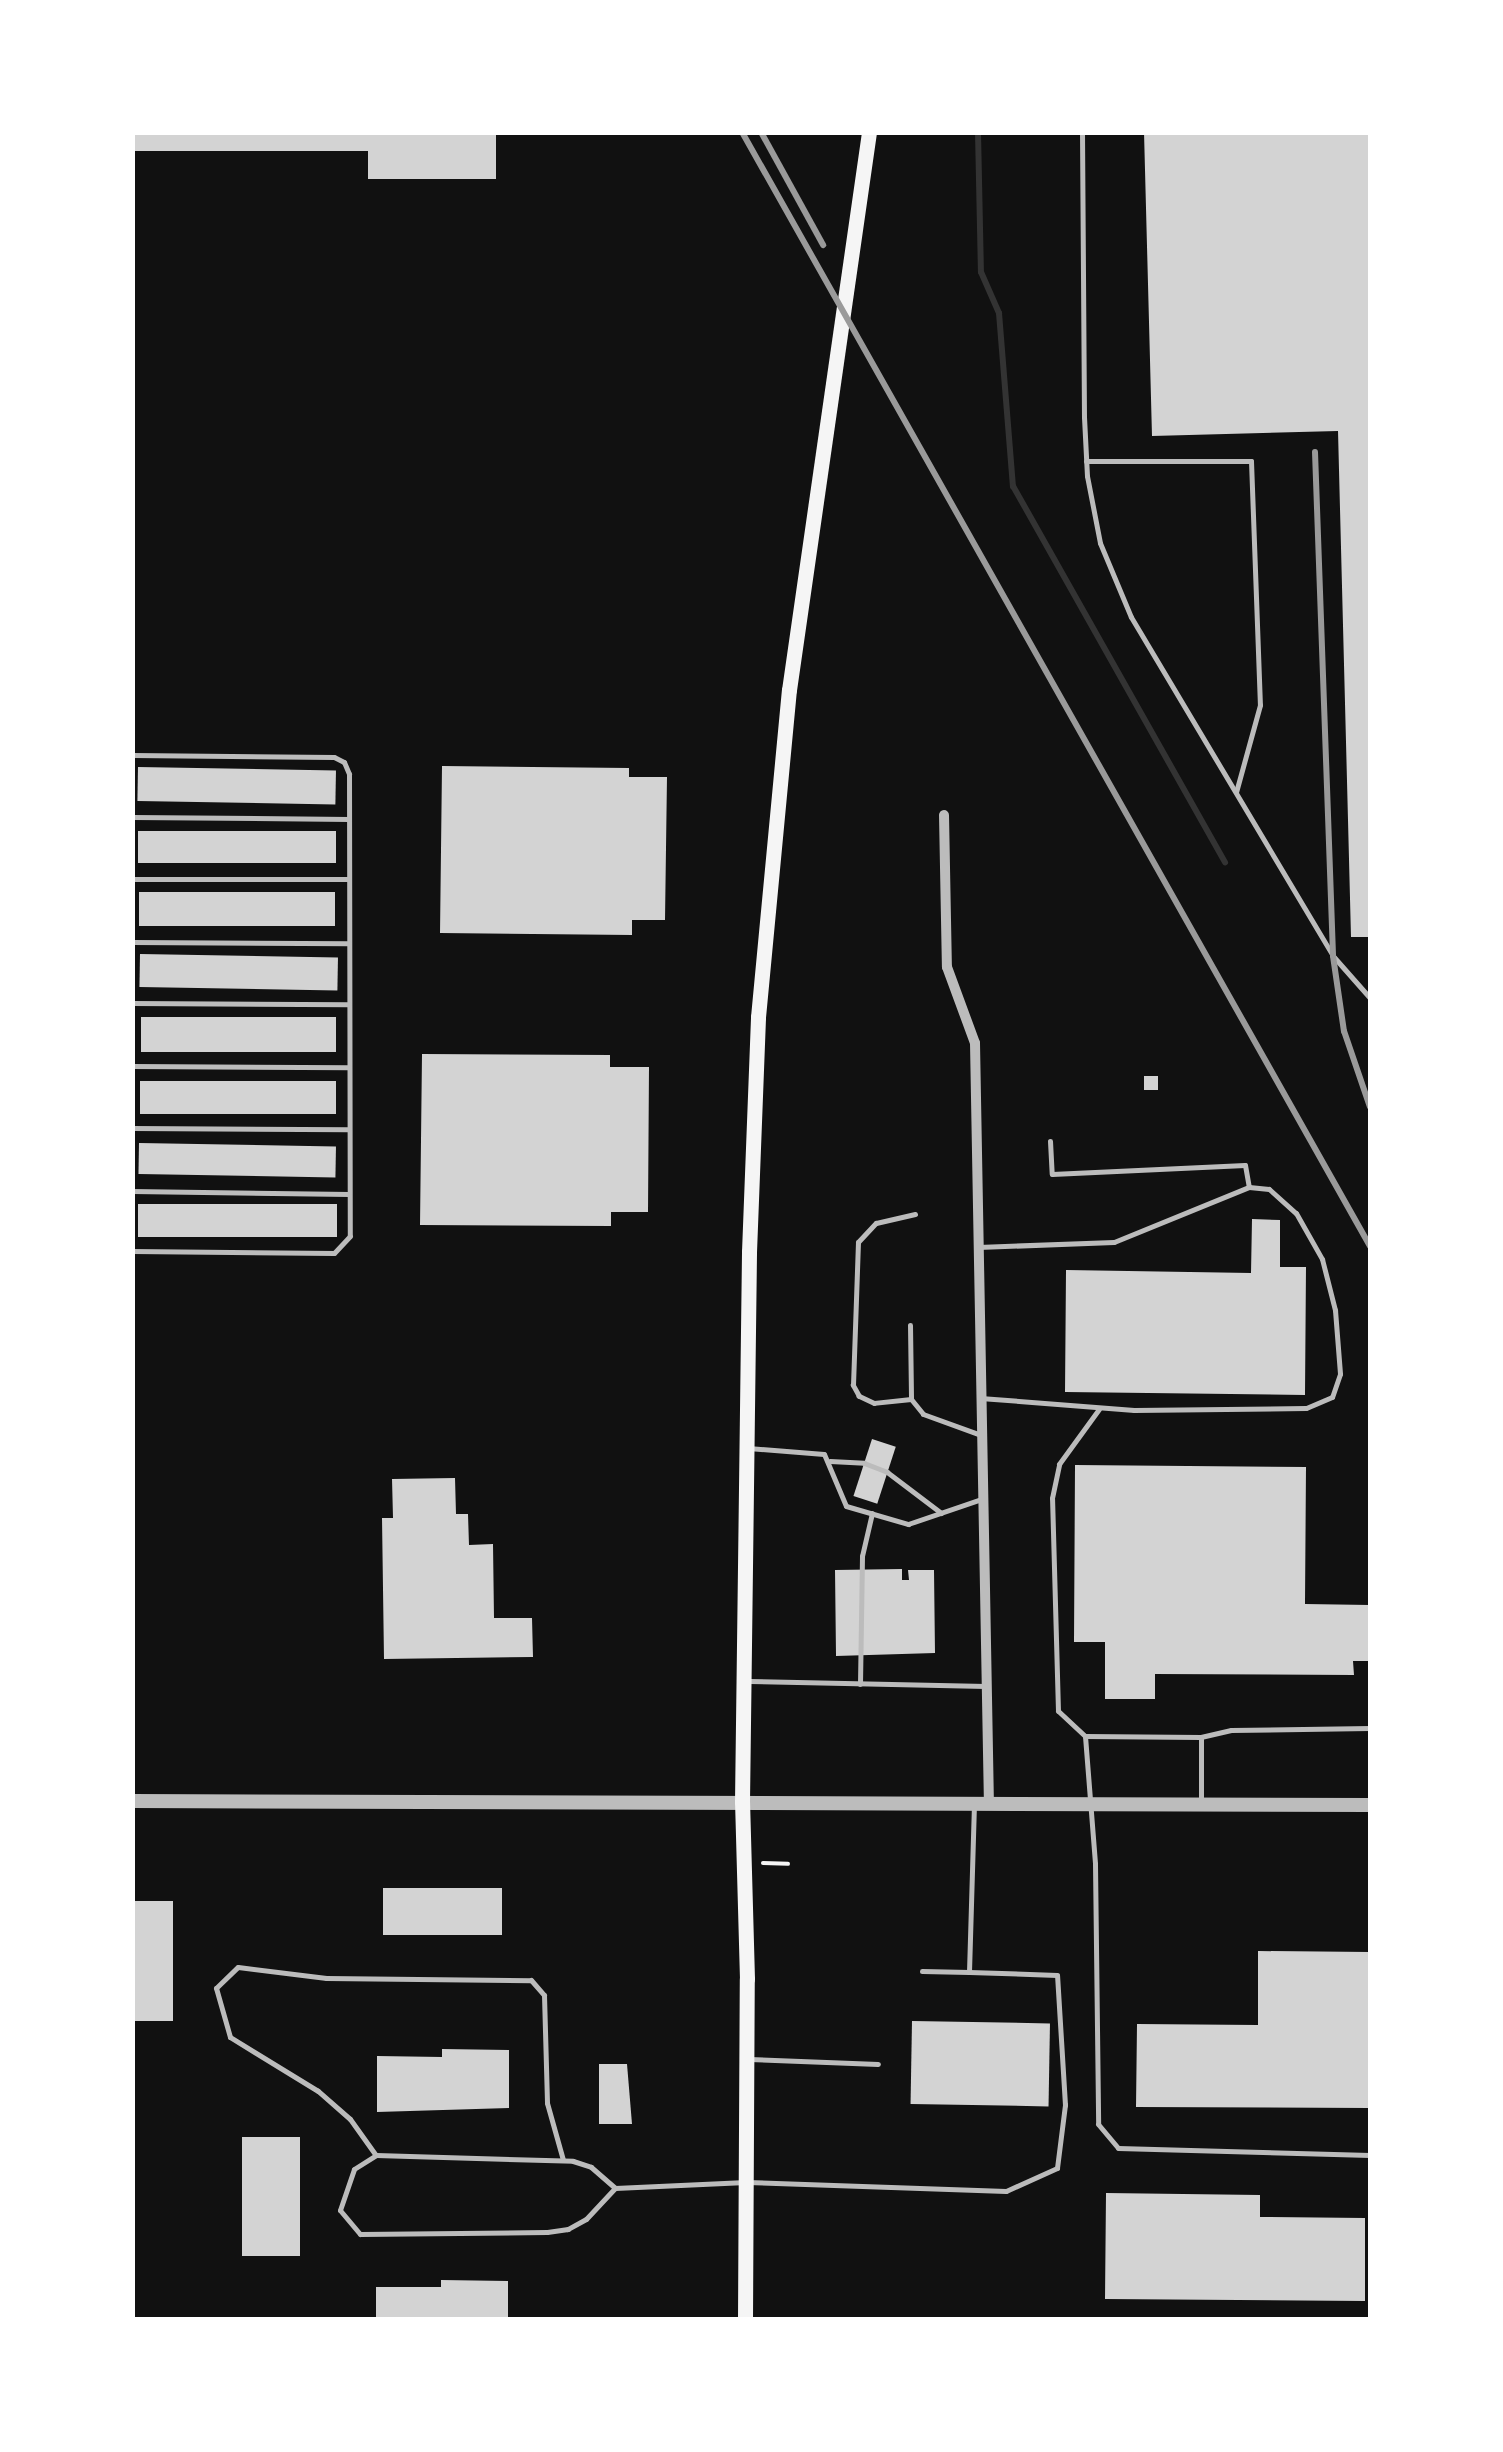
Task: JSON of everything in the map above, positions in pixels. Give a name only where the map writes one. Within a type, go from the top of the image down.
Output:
[{"type":"main road","points":[[745,2320],[742,1802],[751,1172],[767,902],[789,690],[868,132]]},
{"type":"street","points":[[944,816],[947,968],[976,1044],[986,1686],[981,1804]]},
{"type":"street","points":[[132,1800],[1370,1805]]},
{"type":"lane","points":[[1082,132],[1086,460],[1092,507],[1111,576],[1333,956],[1370,998]]},
{"type":"lane","points":[[1086,460],[1251,460],[1260,705],[1236,792]]},
{"type":"lane","points":[[132,755],[334,757],[344,762],[349,819],[350,1236],[334,1253],[132,1250]]},
{"type":"lane","points":[[132,817],[349,819]]},
{"type":"lane","points":[[132,879],[349,879]]},
{"type":"lane","points":[[132,942],[349,943]]},
{"type":"lane","points":[[132,1004],[349,1004]]},
{"type":"lane","points":[[132,1066],[349,1067]]},
{"type":"lane","points":[[132,1128],[349,1129]]},
{"type":"lane","points":[[1050,1141],[1052,1174],[1245,1165],[1249,1187]]},
{"type":"lane","points":[[978,1247],[1114,1242],[1249,1187],[1268,1188],[1296,1213],[1322,1259],[1336,1326],[1340,1374],[1332,1397],[1306,1408],[1100,1408],[980,1398]]},
{"type":"lane","points":[[132,1192],[349,1194]]},
{"type":"lane","points":[[912,1399],[874,1403],[859,1396],[853,1384],[858,1242],[876,1222],[915,1214]]},
{"type":"lane","points":[[910,1325],[912,1399],[923,1414],[981,1434]]},
{"type":"lane","points":[[1100,1408],[1059,1464],[1052,1498],[1058,1711],[1085,1736],[1093,1804],[1098,2124],[1118,2148],[1370,2155]]},
{"type":"lane","points":[[747,1448],[824,1454],[830,1462],[837,1494],[846,1506],[908,1524],[982,1499]]},
{"type":"lane","points":[[830,1462],[864,1463],[887,1472],[941,1513]]},
{"type":"lane","points":[[860,1684],[862,1556],[872,1513]]},
{"type":"lane","points":[[744,1681],[986,1686]]},
{"type":"lane","points":[[1085,1736],[1201,1737],[1232,1730],[1370,1728]]},
{"type":"lane","points":[[1201,1737],[1201,1804]]},
{"type":"lane","points":[[969,1972],[981,1804]]},
{"type":"lane","points":[[376,2155],[350,2119],[318,2091],[230,2038],[216,1988],[238,1966],[326,1978],[531,1980],[544,1995],[547,2104],[562,2160]]},
{"type":"lane","points":[[615,2188],[586,2219],[568,2229],[360,2234],[340,2210],[354,2170],[376,2155],[562,2160],[591,2167],[615,2188],[746,2182],[808,2188],[1006,2192],[1057,2168],[1064,2105],[1057,1976],[922,1972]]},
{"type":"lane","points":[[746,2059],[878,2064]]},
{"type":"building","points":[[132,132],[496,132],[496,179],[368,179],[368,151],[132,151]]},
{"type":"building","points":[[1144,132],[1370,132],[1370,937],[1351,937],[1338,431],[1152,436]]},
{"type":"building","points":[[442,766],[629,768],[629,777],[667,777],[665,920],[632,920],[632,935],[440,933]]},
{"type":"building","points":[[138,767],[336,770],[335,804],[137,801]]},
{"type":"building","points":[[138,831],[336,831],[336,863],[138,863]]},
{"type":"building","points":[[139,892],[335,892],[335,926],[139,926]]},
{"type":"building","points":[[140,954],[338,957],[337,990],[139,987]]},
{"type":"building","points":[[141,1017],[336,1017],[336,1052],[141,1052]]},
{"type":"building","points":[[422,1054],[610,1055],[610,1067],[649,1067],[648,1212],[611,1212],[611,1226],[420,1225]]},
{"type":"building","points":[[1144,1076],[1158,1076],[1158,1090],[1144,1090]]},
{"type":"building","points":[[140,1081],[336,1081],[336,1114],[140,1114]]},
{"type":"building","points":[[139,1143],[336,1146],[335,1177],[138,1174]]},
{"type":"building","points":[[138,1204],[337,1204],[337,1237],[138,1237]]},
{"type":"building","points":[[1252,1219],[1280,1220],[1280,1267],[1306,1267],[1305,1395],[1065,1392],[1066,1270],[1251,1273]]},
{"type":"building","points":[[872,1439],[896,1447],[877,1504],[853,1496]]},
{"type":"building","points":[[1075,1465],[1306,1467],[1305,1604],[1370,1605],[1370,1661],[1353,1661],[1354,1675],[1155,1674],[1155,1699],[1105,1699],[1105,1642],[1074,1642]]},
{"type":"building","points":[[455,1478],[456,1514],[468,1514],[469,1545],[493,1544],[494,1618],[532,1618],[533,1657],[384,1659],[382,1518],[393,1518],[392,1479]]},
{"type":"building","points":[[902,1569],[902,1580],[909,1580],[908,1570],[934,1570],[935,1653],[836,1656],[835,1570]]},
{"type":"building","points":[[383,1888],[502,1888],[502,1935],[383,1935]]},
{"type":"building","points":[[132,1901],[173,1901],[173,2021],[132,2021]]},
{"type":"building","points":[[1258,1951],[1370,1952],[1370,2108],[1136,2107],[1137,2024],[1258,2025]]},
{"type":"building","points":[[912,2021],[1050,2023],[1049,2106],[911,2104]]},
{"type":"building","points":[[442,2049],[509,2050],[509,2108],[377,2112],[377,2056],[442,2057]]},
{"type":"building","points":[[599,2064],[627,2064],[632,2124],[599,2124]]},
{"type":"building","points":[[242,2137],[300,2137],[300,2256],[242,2256]]},
{"type":"building","points":[[1106,2193],[1260,2195],[1260,2217],[1365,2218],[1365,2301],[1105,2299]]},
{"type":"building","points":[[441,2280],[508,2281],[508,2320],[376,2320],[376,2287],[441,2287]]},
{"type":"waterway","points":[[978,132],[981,272],[999,313],[1013,486],[1225,862]]},
{"type":"railway","points":[[742,132],[1370,1246]]},
{"type":"railway","points":[[761,132],[823,245]]},
{"type":"railway","points":[[1315,452],[1333,956],[1344,1031],[1370,1107]]}]
